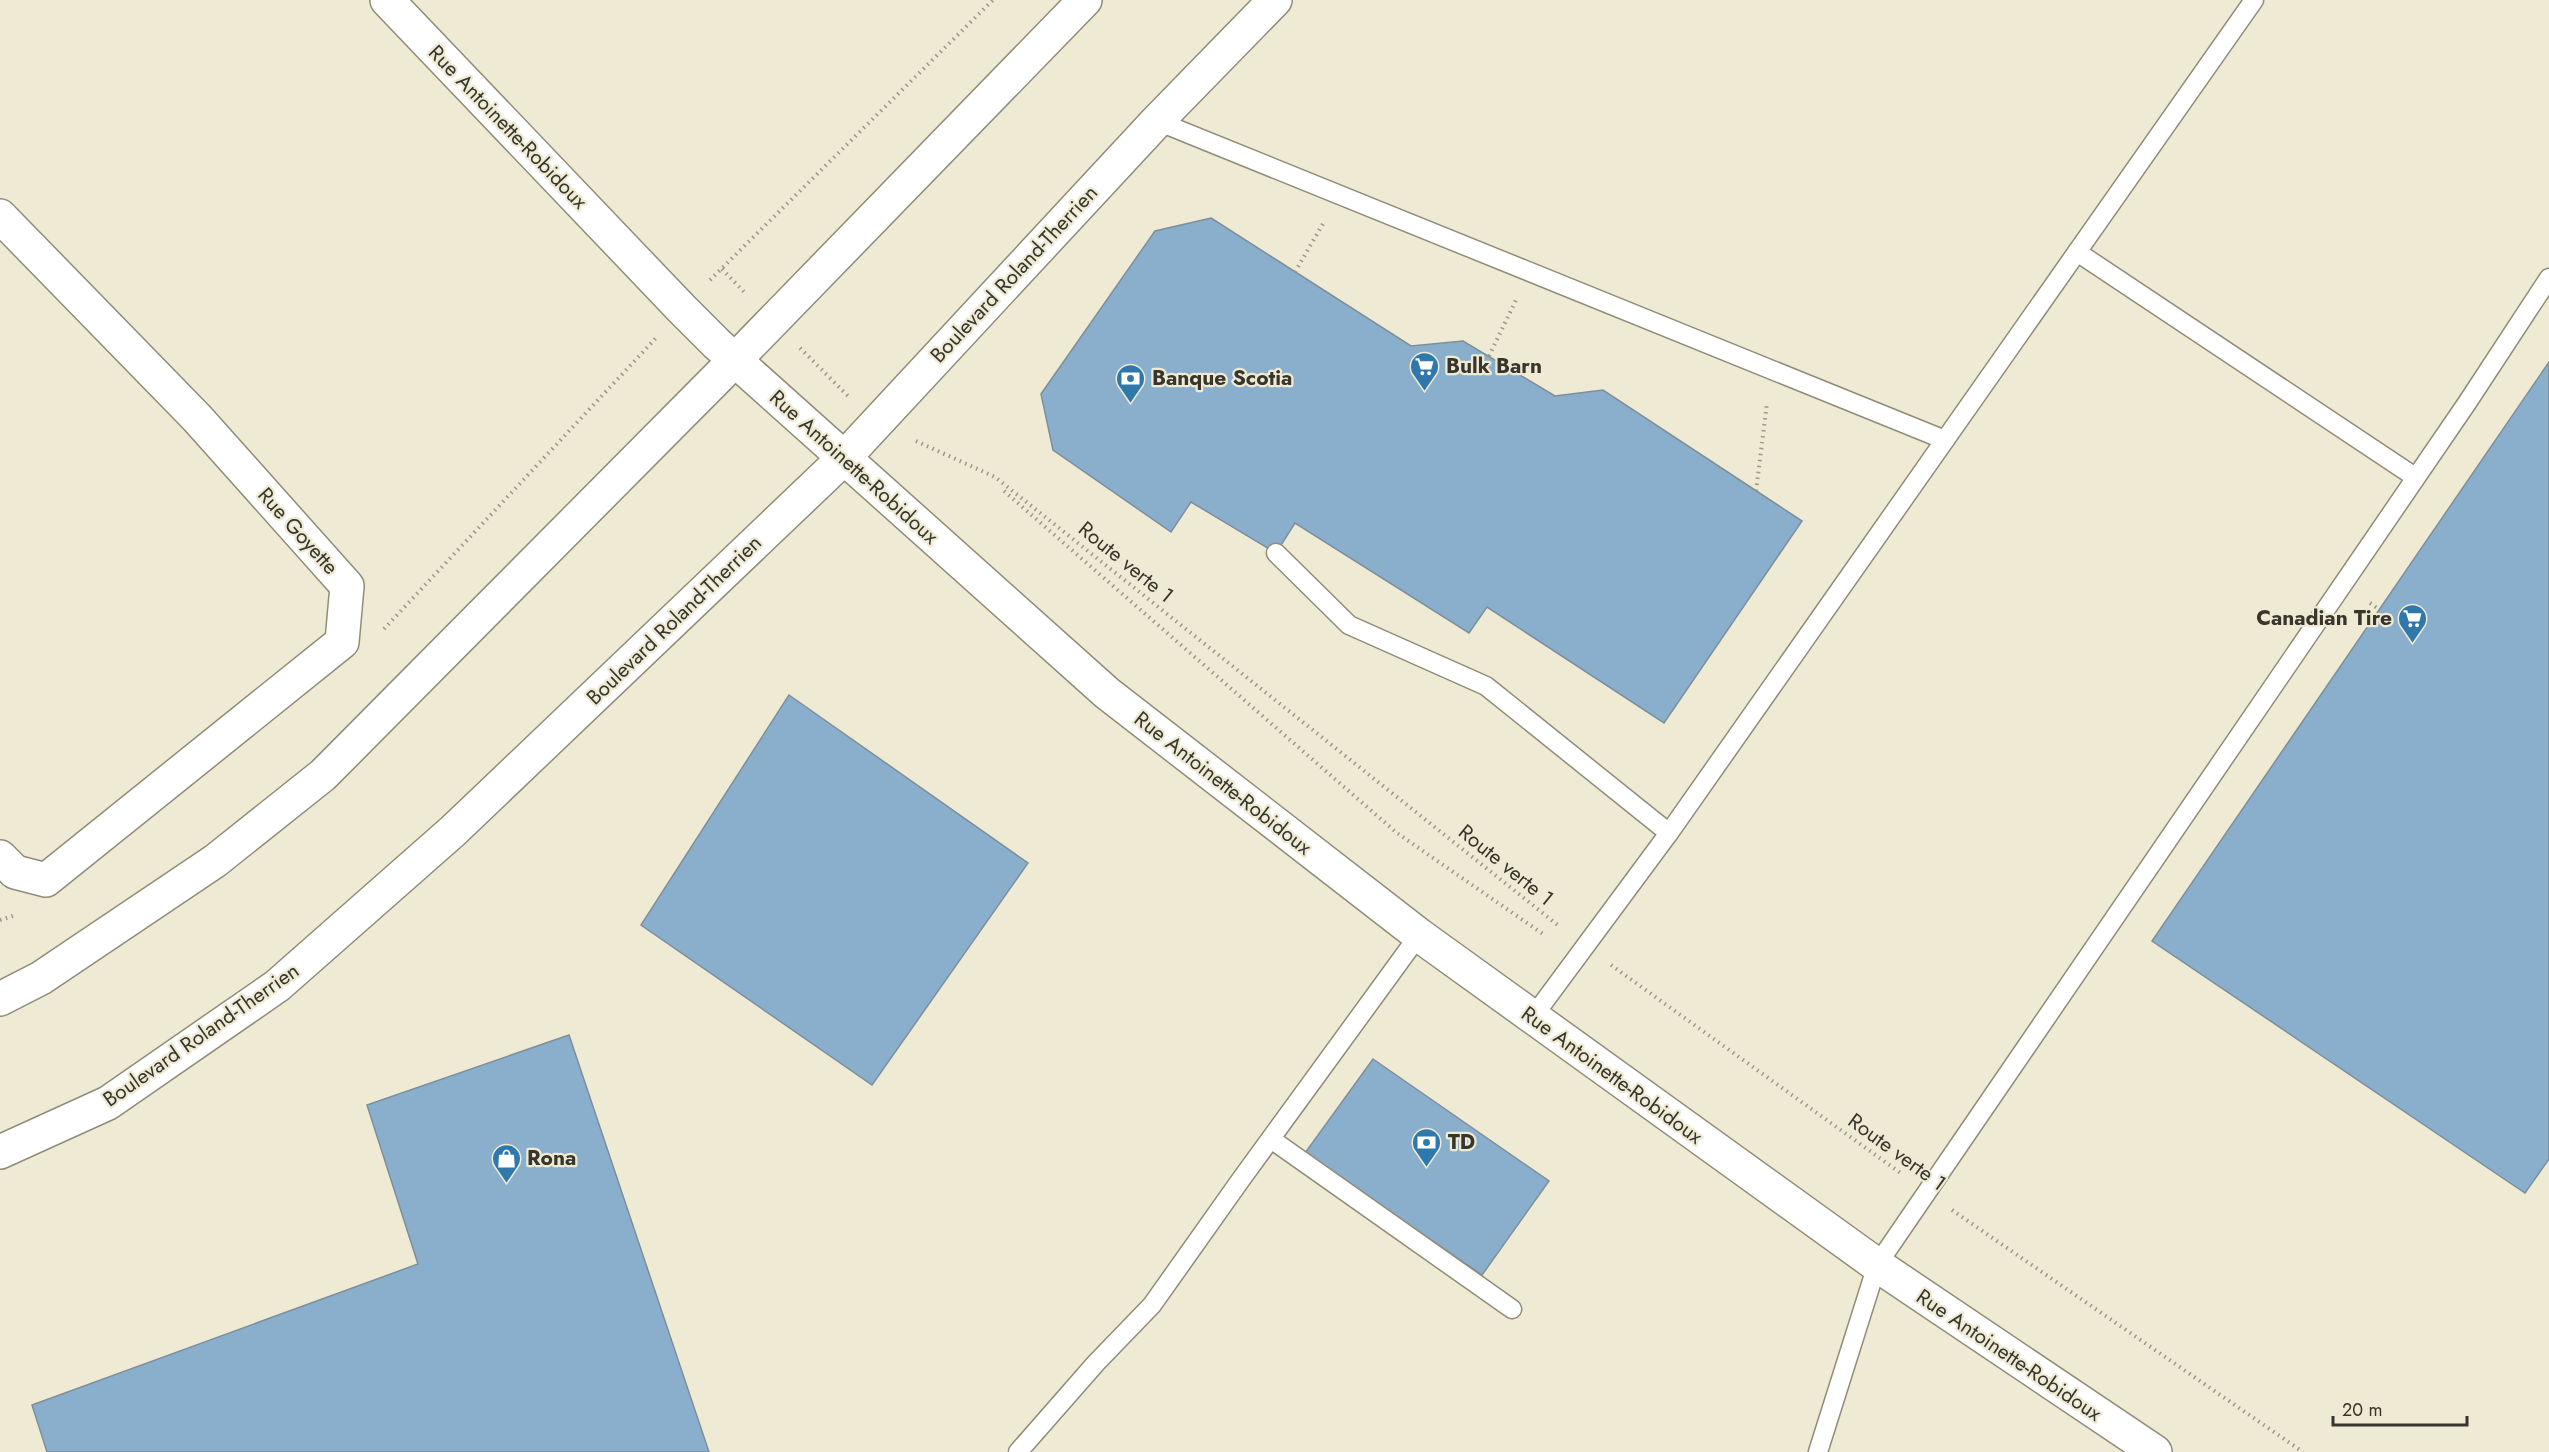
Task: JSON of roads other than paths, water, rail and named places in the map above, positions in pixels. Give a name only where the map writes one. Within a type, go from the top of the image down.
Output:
[{"type":"street","name":"Rue Antoinette-Robidoux","points":[[387,0],[681,308],[735,360],[1107,693],[1419,935],[1532,1018],[1877,1265],[2155,1452]]},
{"type":"street","points":[[0,999],[41,978],[215,861],[323,775],[735,360],[1085,0]]},
{"type":"street","name":"Boulevard Roland-Therrien","points":[[0,1152],[108,1103],[277,986],[453,831],[844,458],[1157,121],[1275,0]]},
{"type":"street","name":"Rue Goyette","points":[[0,216],[197,418],[347,586],[342,642],[46,880],[8,864]]},
{"type":"lane","points":[[1532,1018],[1669,833],[2254,0]]},
{"type":"lane","points":[[1157,121],[1945,440]]},
{"type":"lane","points":[[2078,252],[2415,477]]},
{"type":"lane","points":[[1818,1452],[1877,1265],[2549,278]]},
{"type":"lane","points":[[1276,553],[1349,625],[1486,686],[1669,833]]},
{"type":"lane","points":[[1018,1452],[1096,1363],[1152,1305],[1419,935]]},
{"type":"lane","points":[[1271,1138],[1512,1309]]},
{"type":"place","name":"Bulk Barn","points":[[1425,392]]},
{"type":"place","name":"Banque Scotia","points":[[1131,404]]},
{"type":"place","name":"Canadian Tire","points":[[2413,644]]},
{"type":"place","name":"TD","points":[[1427,1168]]},
{"type":"place","name":"Rona","points":[[506,1184]]}]
